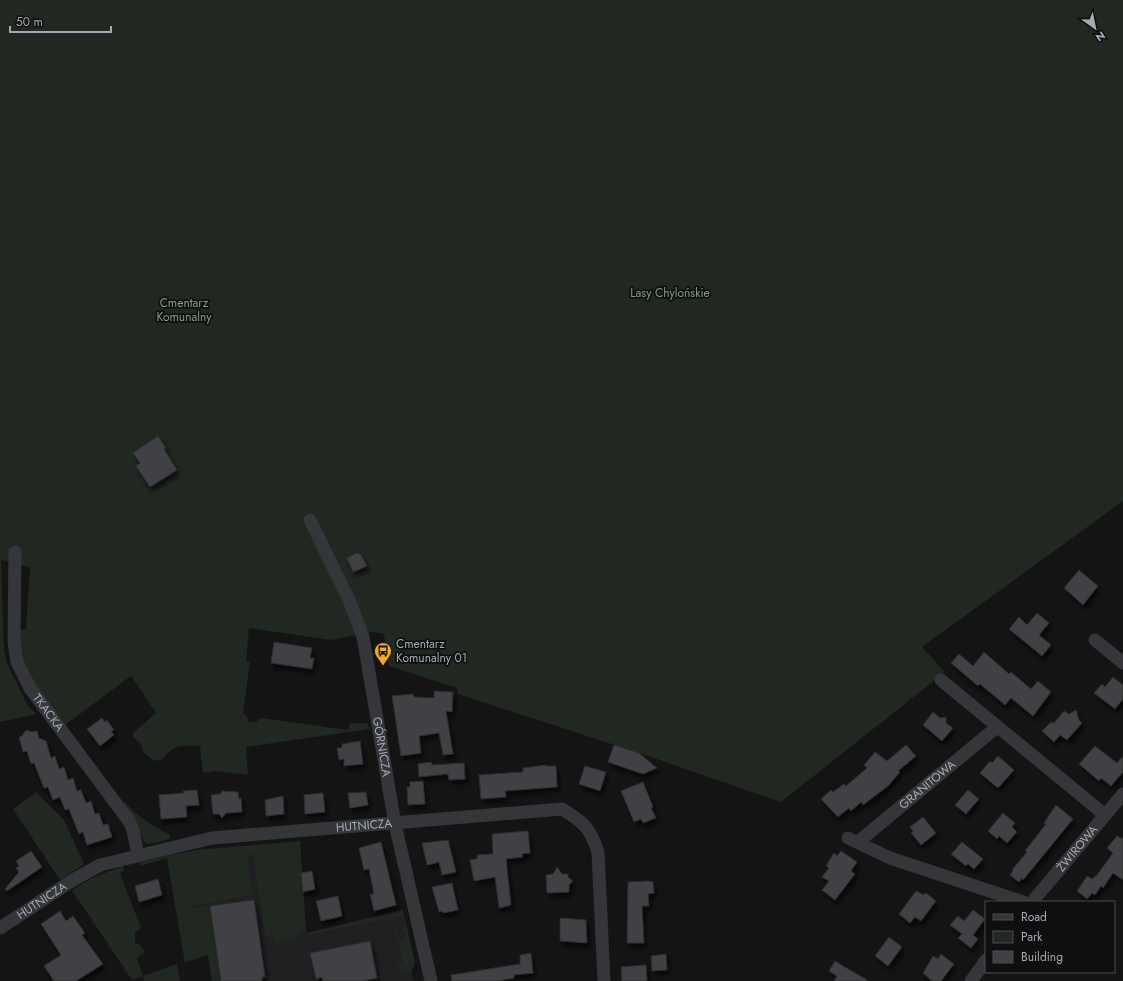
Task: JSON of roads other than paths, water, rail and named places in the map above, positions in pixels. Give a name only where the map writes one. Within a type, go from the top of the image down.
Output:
[{"type":"street","name":"GÓRNICZA","points":[[310,520],[349,600],[363,637],[395,824],[431,981]]},
{"type":"street","name":"TKACKA","points":[[15,552],[14,642],[17,662],[30,688],[129,821],[133,830],[138,855]]},
{"type":"street","points":[[1095,640],[1123,663]]},
{"type":"street","points":[[941,680],[1105,815]]},
{"type":"street","name":"GRANITOWA","points":[[997,727],[853,840],[890,858],[1019,901]]},
{"type":"street","name":"ŻWIROWA","points":[[1033,901],[1123,794]]},
{"type":"street","name":"HUTNICZA","points":[[0,928],[80,876],[100,865],[212,838],[562,809],[581,821],[593,837],[598,852],[604,981]]},
{"type":"street","points":[[971,981],[985,961]]},
{"type":"place","name":"Cmentarz Komunalny 01","points":[[383,666]]},
{"type":"park label","name":"Lasy Chylońskie","points":[[670,293]]},
{"type":"park label","name":"Cmentarz Komunalny","points":[[184,310]]}]
